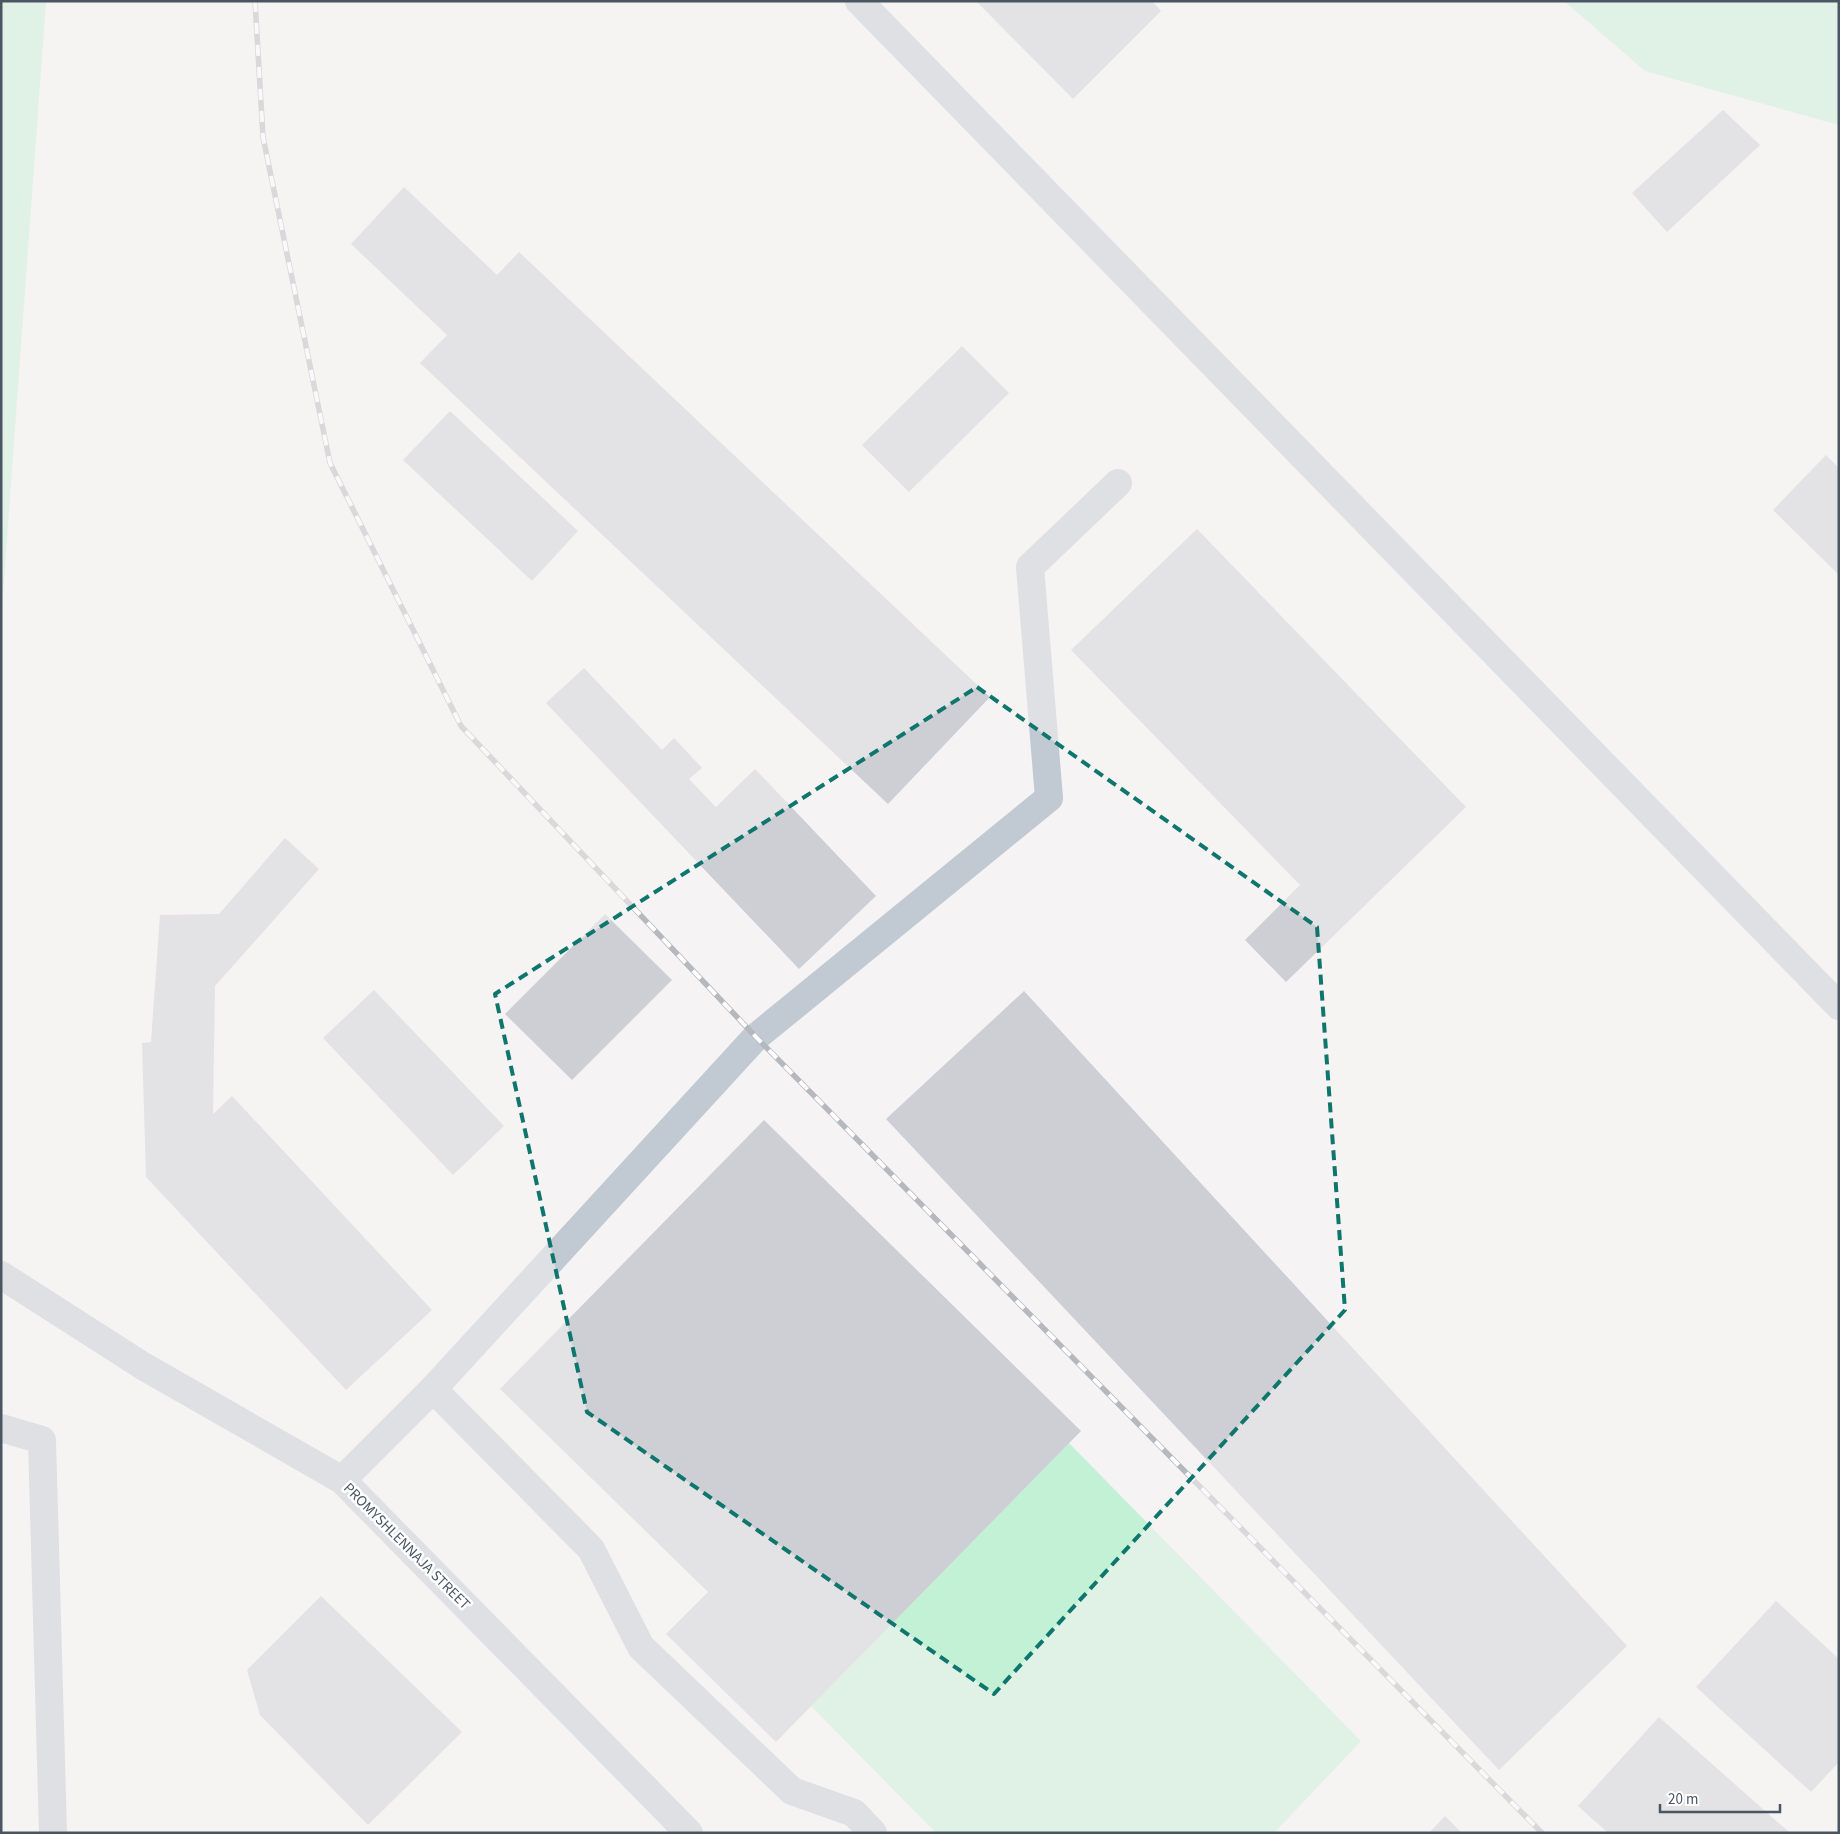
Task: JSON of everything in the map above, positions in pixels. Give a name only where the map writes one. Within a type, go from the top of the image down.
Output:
[{"type":"street","points":[[860,1],[1839,1006]]},
{"type":"street","points":[[342,1480],[433,1389],[756,1037],[1049,798],[1030,567],[1118,482]]},
{"type":"street","name":"PROMYSHLENNAJA STREET","points":[[1,1274],[143,1366],[342,1480],[689,1833]]},
{"type":"street","points":[[433,1389],[591,1549],[641,1647],[792,1791],[854,1812],[873,1833]]},
{"type":"street","points":[[1,1428],[42,1440],[53,1833]]},
{"type":"highlighted area","points":[[977,687],[1317,927],[1345,1310],[994,1694],[587,1412],[495,994]]},
{"type":"green space","points":[[1,1],[46,1],[1,621]]},
{"type":"green space","points":[[1564,1],[1839,1],[1839,125],[1645,71]]},
{"type":"green space","points":[[1069,1443],[1361,1741],[1274,1833],[936,1833],[811,1706]]},
{"type":"building","points":[[976,1],[1152,1],[1161,11],[1073,99]]},
{"type":"building","points":[[1723,110],[1760,145],[1667,232],[1632,193]]},
{"type":"building","points":[[404,187],[497,275],[519,252],[990,697],[888,804],[420,363],[447,335],[351,244]]},
{"type":"building","points":[[962,346],[1009,393],[909,492],[862,445]]},
{"type":"building","points":[[450,411],[578,531],[532,581],[403,460]]},
{"type":"building","points":[[1826,455],[1839,468],[1839,575],[1773,510]]},
{"type":"building","points":[[1197,529],[1466,807],[1286,982],[1245,940],[1300,885],[1071,650]]},
{"type":"building","points":[[584,668],[662,750],[674,738],[702,768],[689,779],[716,807],[755,769],[876,896],[799,969],[546,703]]},
{"type":"building","points":[[285,838],[319,869],[215,986],[213,1114],[232,1096],[432,1310],[346,1390],[146,1177],[142,1043],[151,1042],[160,915],[219,914]]},
{"type":"building","points":[[605,914],[672,980],[572,1080],[505,1014]]},
{"type":"building","points":[[374,990],[504,1126],[453,1175],[323,1038]]},
{"type":"building","points":[[1024,991],[1627,1646],[1499,1770],[886,1119]]},
{"type":"building","points":[[764,1120],[1081,1431],[776,1742],[666,1634],[708,1592],[500,1389]]},
{"type":"building","points":[[321,1596],[462,1732],[368,1825],[260,1715],[247,1670]]},
{"type":"building","points":[[1776,1601],[1839,1659],[1839,1762],[1811,1792],[1696,1687]]},
{"type":"building","points":[[1659,1717],[1790,1833],[1608,1833],[1578,1806]]},
{"type":"building","points":[[1445,1816],[1462,1833],[1429,1833]]},
{"type":"railway","points":[[255,1],[263,137],[330,463],[461,726],[756,1037],[1542,1833]]}]
